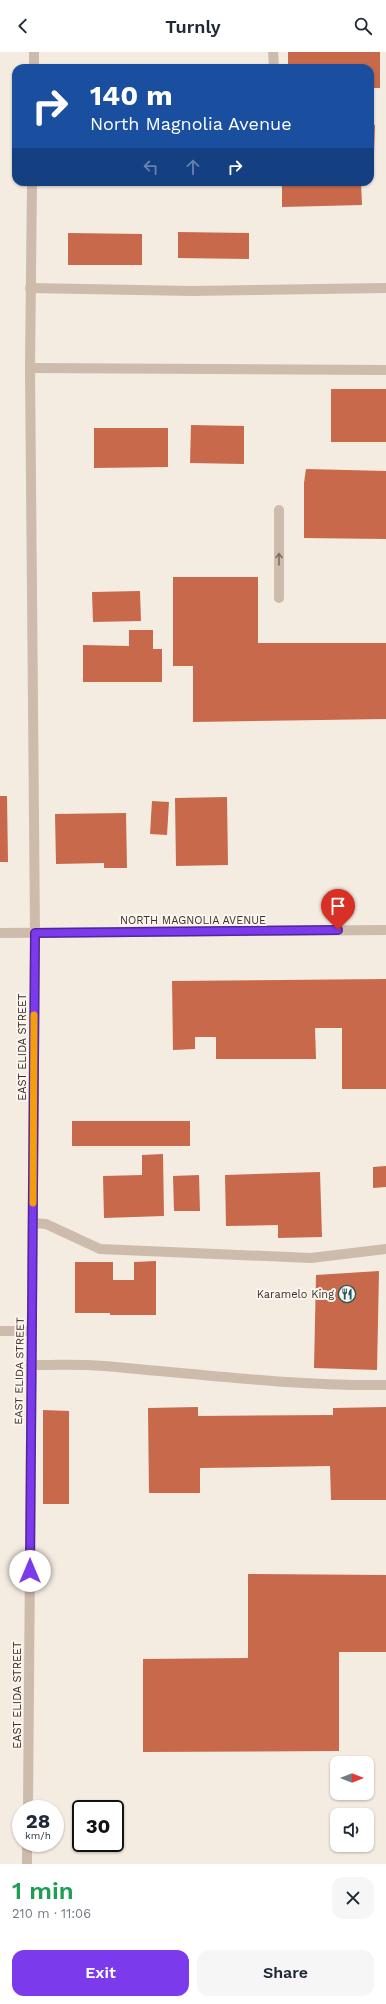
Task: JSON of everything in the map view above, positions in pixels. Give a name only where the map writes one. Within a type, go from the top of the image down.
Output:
[{"type":"street","points":[[34,52],[34,64]]},
{"type":"street","points":[[273,52],[274,64]]},
{"type":"street","name":"EAST ELIDA STREET","points":[[28,1800],[35,933],[30,368],[32,186]]},
{"type":"street","points":[[30,288],[192,291],[386,288]]},
{"type":"street","points":[[30,368],[386,370]]},
{"type":"street","points":[[279,510],[279,598]]},
{"type":"street","name":"NORTH MAGNOLIA AVENUE","points":[[0,933],[386,930]]},
{"type":"street","points":[[33,1223],[46,1224],[100,1249],[311,1258],[386,1249]]},
{"type":"street","points":[[0,1331],[32,1331]]},
{"type":"street","points":[[31,1364],[102,1366],[337,1386],[386,1385]]},
{"type":"street","points":[[27,1852],[27,1864]]},
{"type":"building","points":[[288,52],[380,52],[380,88],[374,88],[374,64],[288,64]]},
{"type":"building","points":[[374,125],[375,125],[374,152]]},
{"type":"building","points":[[282,186],[361,186],[362,205],[282,207]]},
{"type":"building","points":[[178,232],[249,233],[249,259],[178,258]]},
{"type":"building","points":[[68,233],[142,234],[142,265],[68,265]]},
{"type":"building","points":[[331,389],[386,389],[386,442],[331,442]]},
{"type":"building","points":[[191,425],[244,426],[244,464],[190,463]]},
{"type":"building","points":[[94,428],[168,428],[168,467],[94,468]]},
{"type":"building","points":[[306,469],[386,471],[386,539],[304,538],[304,483]]},
{"type":"building","points":[[173,577],[258,577],[258,643],[386,643],[386,719],[193,722],[193,666],[173,666]]},
{"type":"building","points":[[140,591],[141,621],[93,622],[92,592]]},
{"type":"building","points":[[129,630],[153,630],[153,649],[162,649],[162,682],[83,682],[83,645],[129,646]]},
{"type":"building","points":[[0,796],[7,796],[8,862],[0,862]]},
{"type":"building","points":[[227,797],[228,865],[176,866],[175,798]]},
{"type":"building","points":[[152,801],[169,802],[167,835],[150,834]]},
{"type":"building","points":[[126,813],[127,868],[104,868],[104,863],[56,864],[55,814]]},
{"type":"building","points":[[386,979],[386,1089],[342,1089],[342,1028],[315,1028],[316,1059],[216,1059],[216,1037],[195,1037],[195,1049],[173,1050],[172,981]]},
{"type":"building","points":[[72,1121],[190,1121],[190,1146],[72,1146]]},
{"type":"building","points":[[163,1154],[164,1216],[104,1218],[103,1176],[142,1175],[142,1155]]},
{"type":"building","points":[[386,1166],[386,1187],[373,1188],[373,1167]]},
{"type":"building","points":[[320,1172],[322,1237],[278,1238],[278,1225],[226,1226],[225,1175]]},
{"type":"building","points":[[199,1175],[200,1211],[174,1211],[173,1176]]},
{"type":"building","points":[[156,1261],[156,1315],[75,1313],[75,1262],[113,1262],[113,1280],[134,1280],[134,1262]]},
{"type":"building","points":[[379,1271],[377,1370],[314,1368],[316,1275]]},
{"type":"building","points":[[198,1407],[198,1416],[333,1415],[333,1408],[386,1407],[386,1500],[331,1500],[330,1466],[200,1468],[200,1493],[149,1493],[148,1408]]},
{"type":"building","points":[[43,1410],[69,1411],[69,1504],[43,1504]]},
{"type":"building","points":[[248,1574],[386,1575],[386,1652],[339,1652],[339,1751],[143,1752],[143,1659],[248,1658]]},
{"type":"slow traffic","points":[[33,1203],[34,1015]]},
{"type":"place","name":"Karamelo King","points":[[347,1294]]},
{"type":"route","points":[[30,1571],[35,933],[338,930]]}]
